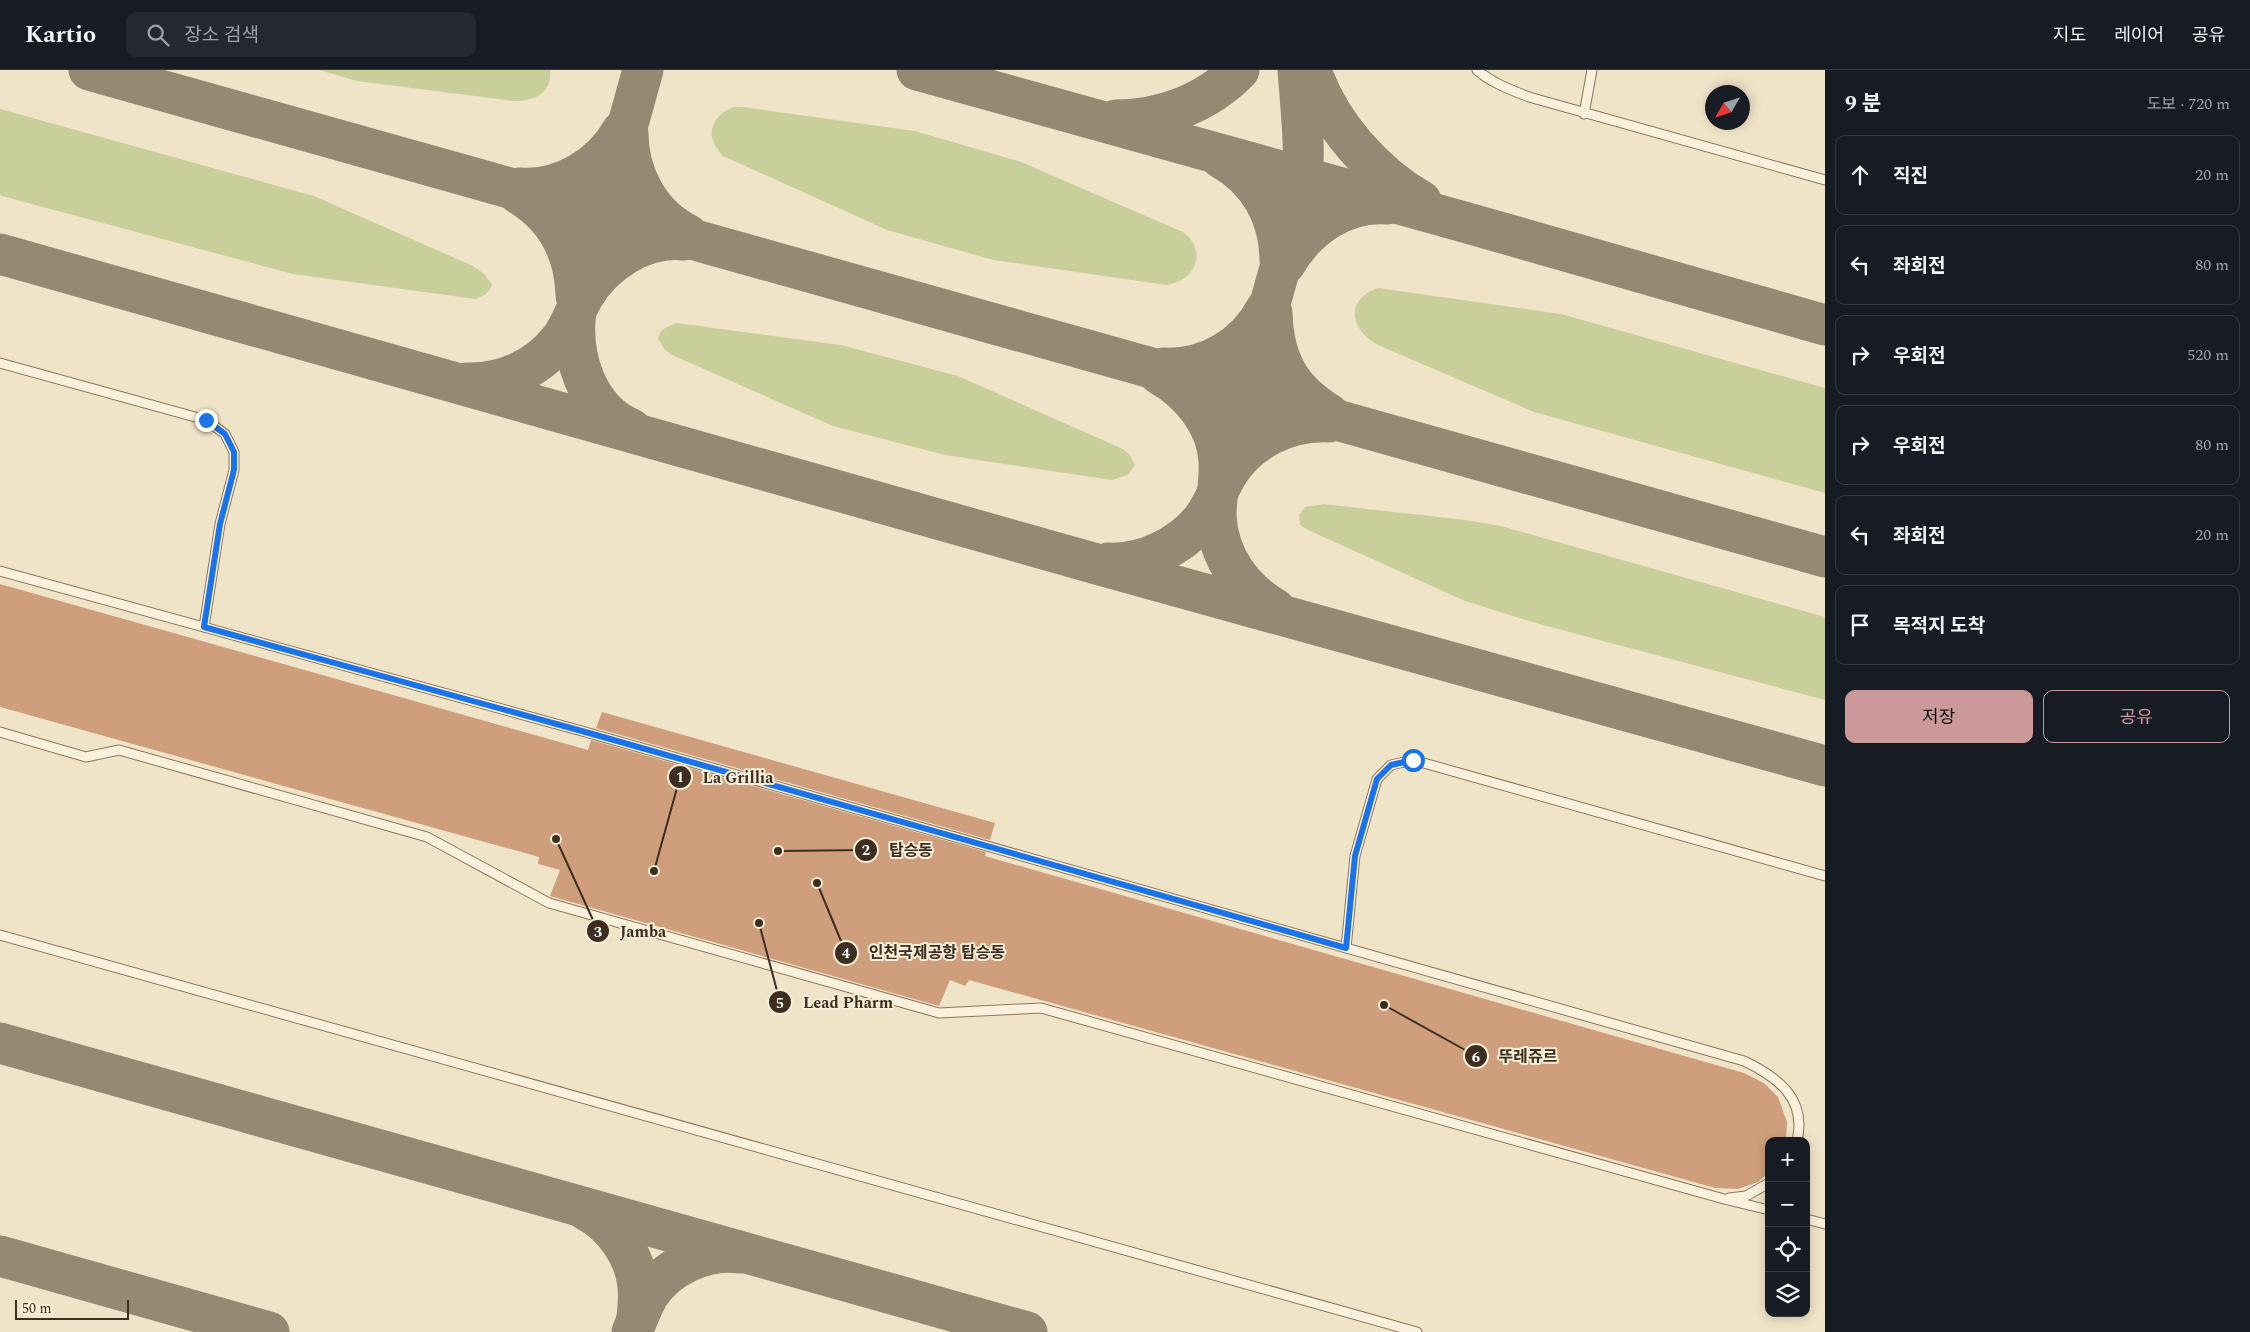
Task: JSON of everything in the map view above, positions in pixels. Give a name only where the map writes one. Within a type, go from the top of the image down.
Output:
[{"type":"lane","points":[[1477,70],[1484,77],[1506,88],[1584,114],[1825,180]]},
{"type":"lane","points":[[1584,114],[1592,70]]},
{"type":"lane","points":[[0,363],[206,420],[225,434],[234,452],[234,470],[220,524],[204,627]]},
{"type":"lane","points":[[0,570],[598,735],[1744,1061],[1765,1071],[1783,1084],[1796,1105],[1798,1137]]},
{"type":"lane","points":[[0,732],[86,757],[119,750],[427,837],[549,903],[939,1013],[1041,1008],[1765,1209]]},
{"type":"lane","points":[[1346,948],[1355,856],[1377,779],[1391,765],[1413,760],[1825,876]]},
{"type":"lane","points":[[0,934],[1416,1332]]},
{"type":"lane","points":[[1724,1199],[1746,1196],[1765,1185]]},
{"type":"lane","points":[[1810,1220],[1825,1224]]},
{"type":"green space","points":[[319,70],[550,70],[550,78],[548,85],[541,94],[521,101],[514,101],[357,81]]},
{"type":"green space","points":[[733,107],[915,131],[1021,162],[1183,232],[1191,240],[1195,248],[1197,256],[1195,264],[1185,278],[1166,285],[993,260],[887,230],[723,156],[713,142],[712,128],[719,116]]},
{"type":"green space","points":[[0,109],[314,196],[473,266],[484,274],[492,284],[491,287],[483,296],[475,299],[293,274],[2,196],[0,195]]},
{"type":"green space","points":[[1378,288],[1561,314],[1825,388],[1825,493],[1534,412],[1378,345],[1361,331],[1355,315],[1356,307],[1360,300],[1367,293]]},
{"type":"green space","points":[[677,323],[841,345],[958,376],[1123,449],[1129,454],[1135,465],[1128,475],[1112,480],[945,455],[833,426],[672,355],[664,349],[658,338],[668,326]]},
{"type":"green space","points":[[1324,504],[1465,520],[1501,526],[1825,617],[1825,700],[1539,624],[1465,601],[1300,525],[1299,515],[1305,507]]},
{"type":"building","points":[[0,584],[588,750],[591,740],[986,852],[985,856],[1744,1073],[1764,1083],[1778,1097],[1787,1122],[1786,1137],[1765,1137],[1765,1176],[1758,1182],[1738,1189],[1715,1188],[969,980],[965,986],[950,980],[939,1006],[550,896],[560,870],[538,864],[539,857],[0,707]]},
{"type":"building","points":[[602,712],[995,823],[990,840],[596,728]]},
{"type":"taxiway","points":[[89,70],[1825,557]]},
{"type":"taxiway","points":[[631,429],[615,420],[592,395],[579,363],[575,328],[576,311],[643,70]]},
{"type":"taxiway","points":[[917,70],[1464,222],[1825,325]]},
{"type":"taxiway","points":[[1116,120],[1150,117],[1183,107],[1213,92],[1239,70]]},
{"type":"taxiway","points":[[1218,491],[1300,196],[1303,149],[1298,70]]},
{"type":"taxiway","points":[[1311,70],[1329,109],[1355,145],[1386,176],[1403,190],[1421,201]]},
{"type":"taxiway","points":[[520,188],[536,188],[551,185],[579,174],[604,155],[622,131]]},
{"type":"taxiway","points":[[628,133],[632,163],[643,192],[662,216],[687,234]]},
{"type":"taxiway","points":[[1221,158],[1246,177],[1265,201],[1276,229],[1280,261]]},
{"type":"taxiway","points":[[519,194],[544,213],[561,237],[568,250],[572,265],[576,296]]},
{"type":"taxiway","points":[[1285,264],[1304,239],[1327,219],[1355,207],[1387,204]]},
{"type":"taxiway","points":[[467,383],[493,381],[530,367],[560,340],[591,285],[613,263],[639,247],[654,242],[684,240]]},
{"type":"taxiway","points":[[0,254],[1093,563],[1825,766]]},
{"type":"taxiway","points":[[1164,368],[1180,368],[1195,365],[1223,354],[1248,335],[1266,309]]},
{"type":"taxiway","points":[[1272,313],[1276,345],[1286,372],[1303,395],[1329,414]]},
{"type":"taxiway","points":[[1159,374],[1181,390],[1208,422],[1214,435],[1219,462],[1216,516],[1221,545],[1242,581],[1252,592],[1275,609]]},
{"type":"taxiway","points":[[1108,563],[1134,561],[1160,552],[1172,546],[1193,530],[1206,515],[1226,476],[1235,463],[1257,443],[1284,429],[1314,422],[1329,422]]},
{"type":"taxiway","points":[[0,1043],[1027,1332]]},
{"type":"taxiway","points":[[586,1210],[614,1232],[628,1253],[633,1264],[638,1287],[637,1318]]},
{"type":"taxiway","points":[[632,1332],[648,1296],[665,1276],[676,1268],[700,1257],[726,1252],[739,1253]]},
{"type":"taxiway","points":[[0,1256],[269,1332]]},
{"type":"place","name":"Jamba","points":[[556,839]]},
{"type":"place","name":"탑승동","points":[[778,851]]},
{"type":"place","name":"La Grillia","points":[[654,871]]},
{"type":"place","name":"인천국제공항 탑승동","points":[[817,883]]},
{"type":"place","name":"Lead Pharm","points":[[759,923]]},
{"type":"place","name":"뚜레쥬르","points":[[1384,1005]]},
{"type":"route","points":[[206,420],[225,434],[234,452],[234,470],[220,524],[204,627],[589,733],[1346,948],[1355,856],[1377,779],[1391,765],[1413,760]]}]
